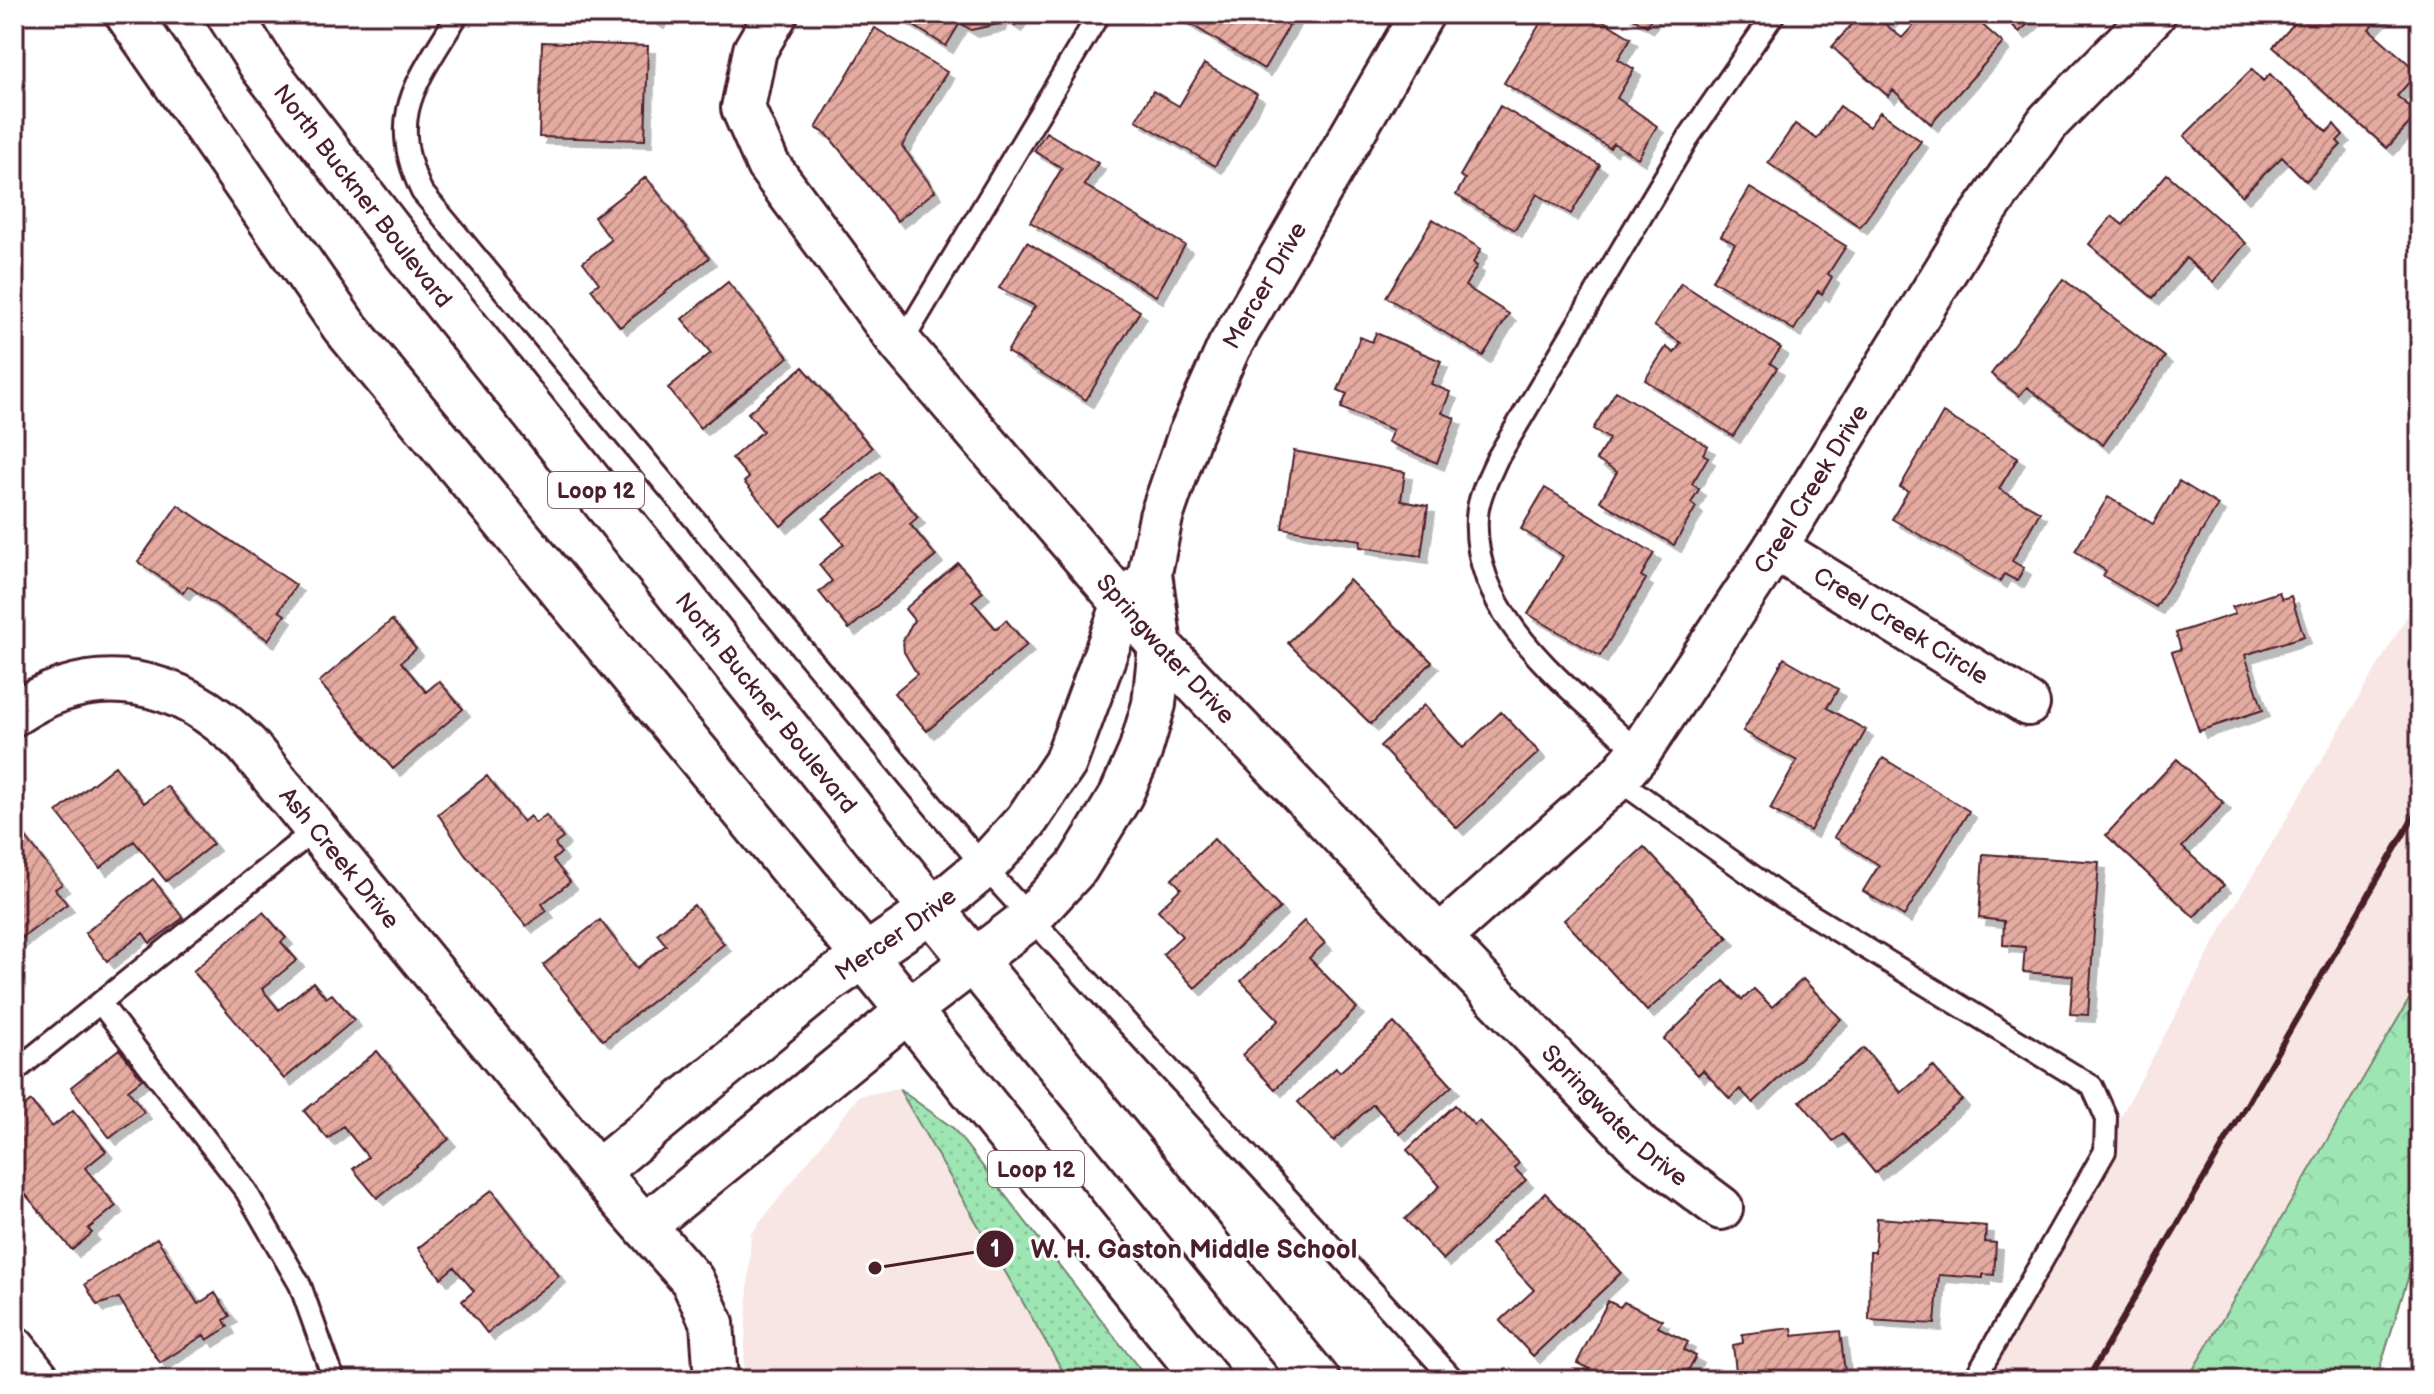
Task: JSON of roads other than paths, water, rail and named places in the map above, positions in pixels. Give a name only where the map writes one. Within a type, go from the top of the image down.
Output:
[{"type":"main road","name":"Loop 12","points":[[128,14],[344,326],[866,958],[1207,1380]]},
{"type":"main road","name":"North Buckner Boulevard","points":[[229,14],[263,67],[423,274],[932,910],[1317,1380]]},
{"type":"street","name":"Springwater Drive","points":[[776,14],[755,50],[743,108],[768,165],[901,344],[1160,646],[1641,1148],[1721,1208]]},
{"type":"street","name":"Mercer Drive","points":[[646,1225],[908,1011],[1031,917],[1077,867],[1121,795],[1140,752],[1154,704],[1160,646],[1150,573],[1161,517],[1190,434],[1229,347],[1422,14]]},
{"type":"street","name":"Creel Creek Drive","points":[[1439,938],[1628,766],[1775,548],[1965,239],[2049,121],[2154,14]]},
{"type":"street","name":"Creel Creek Circle","points":[[1775,548],[2028,704]]},
{"type":"street","name":"Mercer Drive","points":[[597,1172],[826,983],[932,910],[984,867],[1026,821],[1065,763],[1123,606],[1150,573]]},
{"type":"street","name":"Ash Creek Drive","points":[[14,714],[49,695],[89,683],[132,682],[176,692],[218,716],[317,828],[597,1172]]},
{"type":"street","points":[[597,1172],[692,1280],[712,1323],[716,1380]]},
{"type":"street","points":[[14,1348],[39,1380]]},
{"type":"lane","points":[[458,14],[412,90],[405,116],[407,161],[422,192],[984,867],[1454,1380]]},
{"type":"lane","points":[[901,344],[1099,14]]},
{"type":"lane","points":[[1774,14],[1688,138],[1497,459],[1476,517],[1482,558],[1497,605],[1523,641],[1628,766],[1782,897],[2092,1086],[2106,1117],[2105,1151],[1974,1380]]},
{"type":"lane","points":[[14,1072],[317,828]]},
{"type":"lane","points":[[101,1004],[246,1191],[300,1285],[334,1380]]},
{"type":"railway","points":[[2087,1380],[2420,806]]},
{"type":"place","name":"W. H. Gaston Middle School","points":[[875,1268]]}]
